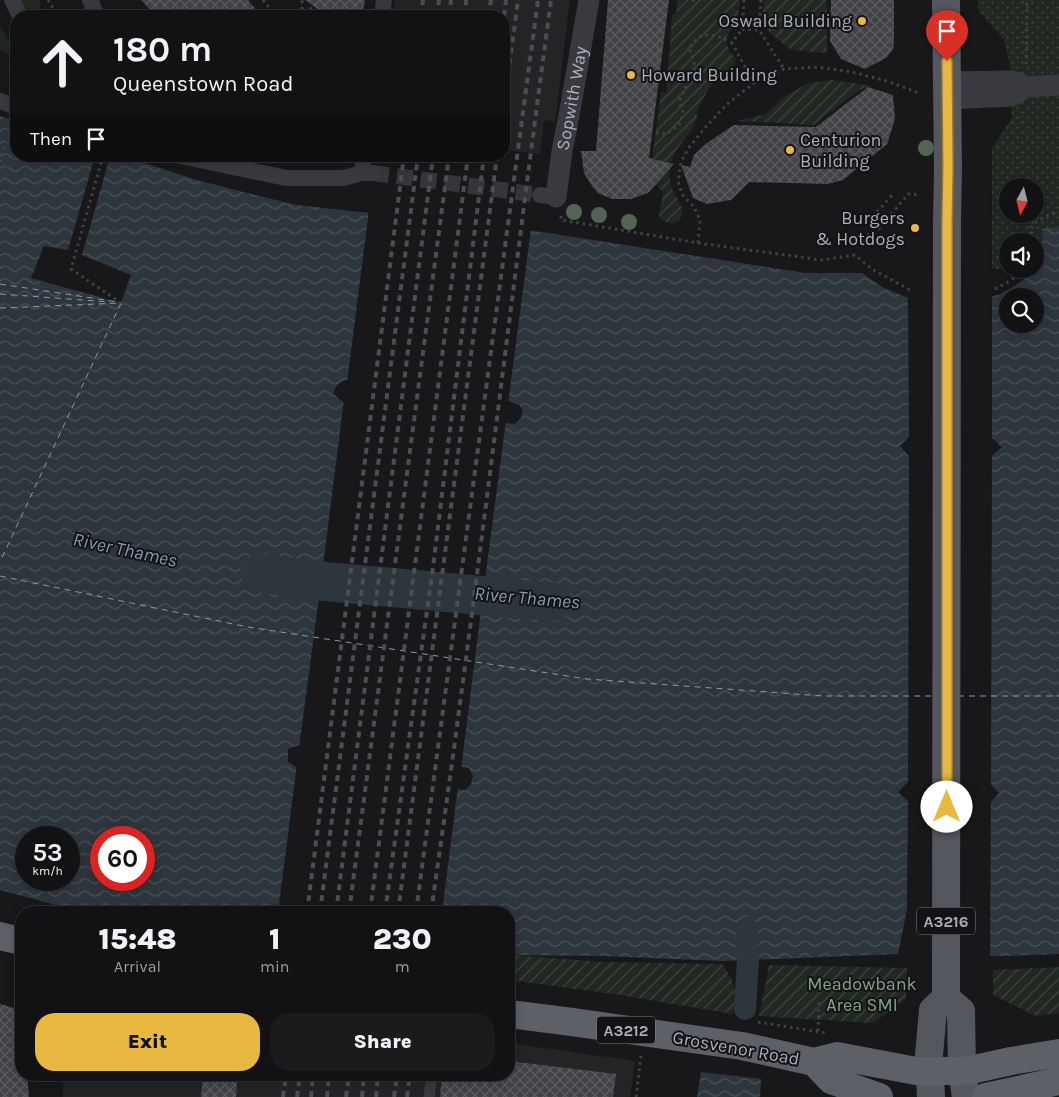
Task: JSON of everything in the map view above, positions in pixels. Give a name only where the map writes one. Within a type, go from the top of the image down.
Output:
[{"type":"highway","points":[[0,936],[15,940]]},
{"type":"highway","name":"Grosvenor Road","points":[[515,1015],[742,1046],[814,1062],[837,1056],[899,1068],[930,1084],[962,1070],[1059,1053]]},
{"type":"highway","name":"Grosvenor Road","points":[[814,1062],[831,1080],[879,1097]]},
{"type":"highway","points":[[986,1097],[1059,1081]]},
{"type":"main road","name":"A3216","points":[[946,0],[948,168],[946,998]]},
{"type":"main road","points":[[930,1084],[932,1010],[946,998],[960,1011],[962,1070],[966,1097]]},
{"type":"street","name":"Sopwith Way","points":[[548,196],[562,151],[589,0]]},
{"type":"street","points":[[947,90],[1011,96],[1025,87],[1059,85]]},
{"type":"street","points":[[210,162],[286,178],[343,178],[368,173],[365,162]]},
{"type":"lane","points":[[429,1097],[431,1081]]},
{"type":"path","points":[[263,0],[271,10]]},
{"type":"path","points":[[692,0],[698,0]]},
{"type":"path","points":[[732,43],[742,29],[744,0]]},
{"type":"path","points":[[761,0],[759,30],[784,69]]},
{"type":"path","points":[[1025,87],[1027,0]]},
{"type":"path","points":[[742,29],[759,30]]},
{"type":"path","points":[[656,134],[666,134],[681,122],[684,112],[680,99],[694,70],[694,61],[689,48],[701,36],[727,38],[732,43],[754,83]]},
{"type":"path","points":[[698,243],[700,220],[694,207],[682,194],[678,182],[681,162],[688,149],[709,123],[726,105],[754,83],[784,69],[817,67],[852,72],[887,81],[919,93]]},
{"type":"path","points":[[0,162],[10,134]]},
{"type":"path","points":[[102,162],[71,269],[121,303]]},
{"type":"path","points":[[876,212],[894,193]]},
{"type":"path","points":[[867,235],[879,229],[908,194],[918,195]]},
{"type":"path","points":[[548,196],[562,214],[561,220],[698,243],[822,260],[855,255],[872,270],[910,290]]},
{"type":"path","points":[[1030,233],[1030,229],[1035,222],[1059,212]]},
{"type":"path","points":[[995,288],[1010,282],[1014,278]]},
{"type":"path","points":[[818,1031],[819,1002]]},
{"type":"path","points":[[758,1022],[828,1033]]},
{"type":"path","points":[[636,1097],[641,1064]]},
{"type":"shaded area","points":[[393,0],[570,0],[555,122],[544,120],[540,154],[510,151],[510,10],[394,10],[395,1]]},
{"type":"shaded area","points":[[515,1044],[635,1061],[630,1097],[63,1097],[63,1081],[515,1081]]},
{"type":"green space","points":[[19,0],[40,0],[42,10],[25,10]]},
{"type":"green space","points":[[677,0],[740,0],[738,17],[727,36],[726,42],[730,52],[736,59],[735,63],[715,80],[710,87],[698,110],[695,124],[678,148],[670,166],[670,183],[682,208],[682,216],[676,223],[669,223],[663,221],[659,215],[663,192],[655,184],[652,159],[661,92],[666,93],[672,16],[676,13]]},
{"type":"green space","points":[[764,0],[827,0],[827,53],[791,50],[771,34],[762,23]]},
{"type":"green space","points":[[978,0],[1059,0],[1059,227],[1043,229],[1043,233],[999,233],[999,269],[992,269],[992,148],[1012,118],[1010,65],[1004,40],[980,13]]},
{"type":"green space","points":[[0,26],[10,44],[10,56],[0,49]]},
{"type":"green space","points":[[833,80],[872,86],[859,90],[814,125],[737,121],[766,114],[784,97],[808,83]]},
{"type":"green space","points":[[515,955],[605,962],[722,964],[731,978],[736,996],[733,1014],[613,994],[515,981]]},
{"type":"green space","name":"Meadowbank Area SMI","points":[[769,965],[907,968],[906,999],[873,1023],[759,1016]]},
{"type":"green space","points":[[1059,967],[1059,1013],[1036,1016],[993,995],[993,970]]},
{"type":"water","points":[[0,116],[10,119],[10,162],[142,162],[197,180],[297,205],[542,232],[805,273],[862,273],[882,287],[908,298],[956,303],[999,295],[999,333],[1044,333],[1044,288],[1011,288],[1026,278],[1044,278],[1044,233],[1042,233],[1042,229],[1059,227],[1059,954],[1001,956],[898,954],[723,961],[603,956],[515,955],[515,906],[60,906],[0,890]],"holes":[[[347,380],[508,401],[519,405],[523,410],[521,418],[515,424],[344,403],[334,394],[336,386]],[[909,437],[992,438],[1002,447],[992,456],[909,456],[900,446]],[[323,563],[485,584],[494,589],[499,599],[494,605],[487,606],[320,585],[315,582],[311,575],[314,566]],[[299,745],[469,768],[473,776],[471,784],[465,790],[296,767],[288,762],[288,749]],[[908,782],[991,785],[999,793],[990,803],[908,801],[898,792]]]},
{"type":"water","points":[[701,1072],[761,1079],[760,1097],[697,1097]]},
{"type":"pier","points":[[93,162],[108,162],[82,255],[131,275],[121,303],[31,278],[44,246],[68,250]]},
{"type":"pier","points":[[369,210],[531,228],[508,404],[347,383]]},
{"type":"pier","points":[[992,294],[992,442],[909,441],[908,295],[956,301]]},
{"type":"pier","points":[[344,400],[506,420],[484,587],[323,566]]},
{"type":"pier","points":[[909,452],[910,454],[992,452],[991,788],[908,785]]},
{"type":"pier","points":[[321,582],[482,602],[461,769],[299,748]]},
{"type":"pier","points":[[297,764],[458,786],[443,906],[279,906]]},
{"type":"pier","points":[[908,798],[991,799],[990,958],[900,956],[898,954],[907,910]]},
{"type":"building","points":[[141,0],[248,0],[256,10],[150,10]]},
{"type":"building","points":[[305,0],[365,0],[363,10],[319,10]]},
{"type":"building","name":"Howard Building","points":[[608,0],[669,0],[649,158],[674,164],[648,193],[631,199],[612,199],[598,193],[584,173],[581,151],[596,151]]},
{"type":"building","name":"Oswald Building","points":[[831,0],[894,0],[894,42],[893,49],[886,58],[865,69],[841,59],[830,41]]},
{"type":"building","name":"Centurion Building","points":[[868,87],[893,95],[895,119],[887,144],[843,180],[828,184],[749,182],[731,200],[707,204],[693,198],[681,165],[690,167],[694,155],[707,143],[734,125],[816,127]]},
{"type":"building","points":[[0,1004],[15,1008],[15,1081],[28,1081],[29,1097],[0,1097]]},
{"type":"building","points":[[515,1062],[616,1074],[613,1097],[440,1097],[441,1081],[515,1081]]},
{"type":"building","points":[[203,1081],[237,1081],[236,1097],[201,1097]]},
{"type":"waterway","name":"River Thames","points":[[260,573],[320,581],[552,602]]},
{"type":"waterway","points":[[745,1009],[748,960],[747,928]]},
{"type":"ferry route","points":[[0,284],[118,302]]},
{"type":"ferry route","points":[[0,294],[110,302]]},
{"type":"ferry route","points":[[0,308],[121,303],[0,562]]},
{"type":"ferry route","points":[[0,576],[248,627],[587,679],[823,696],[932,696]]},
{"type":"ferry route","points":[[958,696],[1059,696]]},
{"type":"tunnel","points":[[373,173],[540,195]]},
{"type":"railway","points":[[422,10],[423,0]]},
{"type":"railway","points":[[438,10],[439,0]]},
{"type":"railway","points":[[450,10],[451,0]]},
{"type":"railway","points":[[465,10],[466,0]]},
{"type":"railway","points":[[489,10],[491,0]]},
{"type":"railway","points":[[505,10],[506,0]]},
{"type":"railway","points":[[510,62],[518,0]]},
{"type":"railway","points":[[417,906],[538,0]]},
{"type":"railway","points":[[432,906],[463,684],[551,0]]},
{"type":"railway","points":[[308,906],[403,162]]},
{"type":"railway","points":[[321,906],[417,162]]},
{"type":"railway","points":[[337,906],[432,162]]},
{"type":"railway","points":[[350,906],[448,162]]},
{"type":"railway","points":[[371,906],[467,162]]},
{"type":"railway","points":[[386,906],[433,567],[483,162]]},
{"type":"railway","points":[[399,906],[496,162]]},
{"type":"railway","points":[[283,1097],[285,1081]]},
{"type":"railway","points":[[297,1097],[299,1081]]},
{"type":"railway","points":[[311,1097],[312,1081]]},
{"type":"railway","points":[[327,1097],[328,1081]]},
{"type":"railway","points":[[346,1097],[348,1081]]},
{"type":"railway","points":[[362,1097],[363,1081]]},
{"type":"railway","points":[[376,1097],[377,1081]]},
{"type":"railway","points":[[394,1097],[396,1081]]},
{"type":"railway","points":[[407,1097],[409,1081]]},
{"type":"place","name":"Oswald Building","points":[[862,21]]},
{"type":"place","name":"Howard Building","points":[[631,75]]},
{"type":"place","name":"Centurion Building","points":[[790,150]]},
{"type":"place","name":"Burgers & Hotdogs","points":[[915,228]]},
{"type":"route","points":[[947,61],[947,807]]}]
